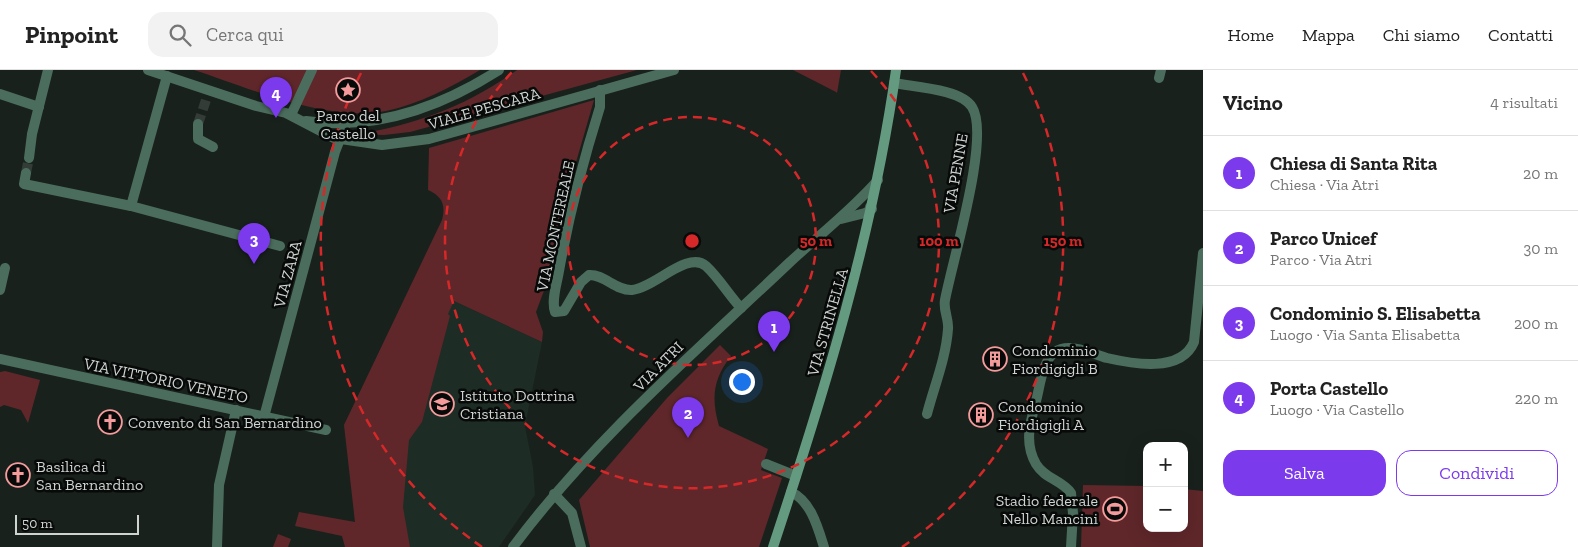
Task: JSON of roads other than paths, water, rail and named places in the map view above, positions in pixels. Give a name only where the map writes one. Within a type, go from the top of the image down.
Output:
[{"type":"main road","name":"VIA STRINELLA","points":[[773,547],[831,366],[867,230],[878,180],[896,70]]},
{"type":"street","points":[[29,158],[48,70]]},
{"type":"street","name":"VIALE PESCARA","points":[[148,70],[167,76],[207,95],[291,115],[325,134],[339,139],[382,145],[408,144],[674,70]]},
{"type":"street","points":[[291,115],[312,70]]},
{"type":"street","points":[[303,121],[346,124],[386,120],[414,112],[468,88],[499,70]]},
{"type":"street","points":[[131,206],[167,76]]},
{"type":"street","name":"VIA PENNE","points":[[894,83],[960,97],[973,108],[977,122],[970,186],[944,304],[948,325],[946,341],[927,414]]},
{"type":"street","name":"VIA MONTEREALE","points":[[600,90],[600,107],[573,203],[561,257],[554,299],[555,312],[559,314],[564,311],[581,282],[589,275],[596,276],[624,289],[632,290],[646,286],[683,265],[694,261],[705,265],[741,308]]},
{"type":"street","points":[[0,94],[39,107]]},
{"type":"street","points":[[198,124],[198,139],[213,147]]},
{"type":"street","name":"VIA ZARA","points":[[264,417],[339,139],[346,124]]},
{"type":"street","points":[[25,179],[66,193],[131,206],[280,246]]},
{"type":"street","name":"VIA ATRI","points":[[514,547],[554,494],[683,362],[808,246],[838,221],[851,213],[878,180]]},
{"type":"street","name":"VIA ATRI","points":[[851,213],[865,213],[872,209]]},
{"type":"street","points":[[851,213],[864,220],[867,230]]},
{"type":"street","points":[[1071,547],[1071,493],[1042,472],[1030,446],[1029,430],[1047,363],[1056,352],[1067,348],[1117,360],[1138,362],[1165,363],[1182,357],[1194,342],[1203,254]]},
{"type":"street","points":[[0,290],[5,268]]},
{"type":"street","name":"VIA VITTORIO VENETO","points":[[0,359],[326,430]]},
{"type":"street","points":[[217,547],[219,485],[236,410]]},
{"type":"street","points":[[766,464],[796,476]]},
{"type":"street","points":[[791,492],[802,499],[811,514],[824,547]]},
{"type":"street","points":[[554,494],[572,513],[581,547]]},
{"type":"tunnel","points":[[198,124],[206,100]]},
{"type":"tunnel","points":[[26,173],[29,158]]},
{"type":"place","name":"Parco del Castello","points":[[348,90]]},
{"type":"place","name":"Porta Castello","points":[[276,118]]},
{"type":"place","name":"Condominio S. Elisabetta","points":[[254,264]]},
{"type":"place","name":"Chiesa di Santa Rita","points":[[774,352]]},
{"type":"place","name":"Condominio Fiordigigli B","points":[[995,359]]},
{"type":"place","name":"Istituto Dottrina Cristiana","points":[[442,404]]},
{"type":"place","name":"Condominio Fiordigigli A","points":[[981,415]]},
{"type":"place","name":"Convento di San Bernardino","points":[[110,422]]},
{"type":"place","name":"Parco Unicef","points":[[688,438]]},
{"type":"place","name":"Basilica di San Bernardino","points":[[18,475]]},
{"type":"place","name":"Stadio federale Nello Mancini","points":[[1115,509]]}]
